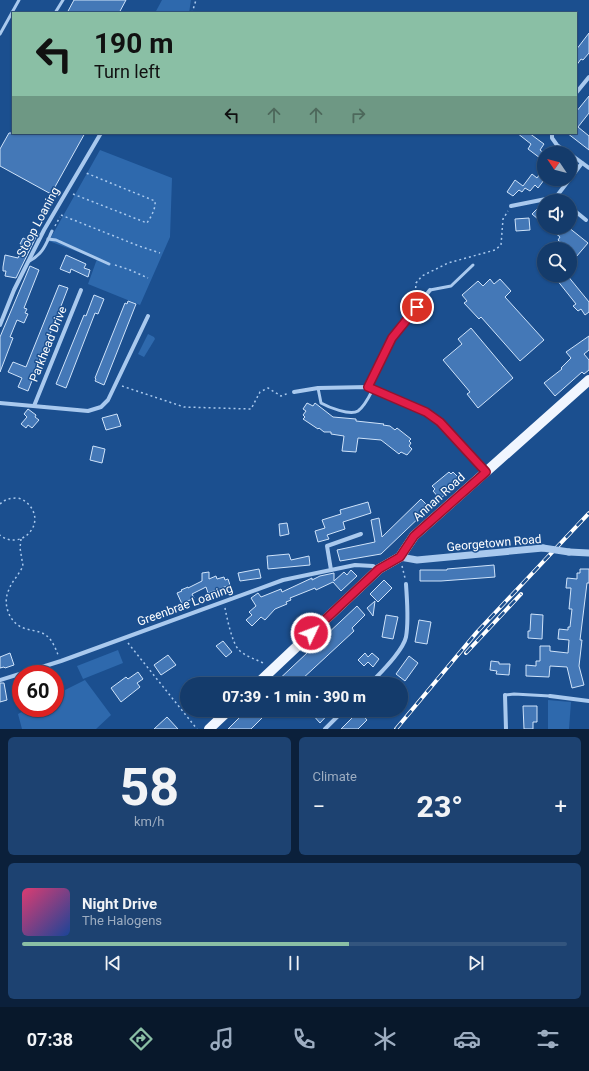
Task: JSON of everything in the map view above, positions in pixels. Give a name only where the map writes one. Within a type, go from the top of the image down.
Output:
[{"type":"main road","name":"Annan Road","points":[[264,677],[379,569],[400,557],[414,536],[589,380]]},
{"type":"main road","points":[[209,729],[222,717]]},
{"type":"street","points":[[577,92],[589,76]]},
{"type":"street","name":"Stoop Loaning","points":[[0,325],[14,290],[44,230],[99,134]]},
{"type":"street","points":[[552,134],[552,138],[558,146]]},
{"type":"street","points":[[577,160],[589,168]]},
{"type":"street","points":[[558,194],[582,163]]},
{"type":"street","points":[[511,206],[537,201]]},
{"type":"street","points":[[577,213],[586,220]]},
{"type":"street","name":"Parkhead Drive","points":[[34,406],[81,290]]},
{"type":"street","points":[[368,387],[392,338],[430,290]]},
{"type":"street","points":[[0,403],[88,411],[101,407],[108,400],[117,384],[148,316]]},
{"type":"street","points":[[294,392],[318,388],[368,387],[373,389],[426,412],[440,422],[486,472]]},
{"type":"street","points":[[331,570],[327,546],[361,534]]},
{"type":"street","name":"Georgetown Road","points":[[400,557],[417,560],[543,548],[589,553]]},
{"type":"street","name":"Greenbrae Loaning","points":[[0,680],[61,661],[283,580],[355,565],[373,566],[379,569]]},
{"type":"street","points":[[376,677],[394,658],[406,639],[408,611],[406,584]]},
{"type":"street","points":[[505,695],[506,729]]},
{"type":"street","points":[[550,696],[589,701]]},
{"type":"street","points":[[326,729],[337,717]]},
{"type":"lane","points":[[12,12],[19,0]]},
{"type":"lane","points":[[56,12],[62,0]]},
{"type":"lane","points":[[0,34],[12,13]]},
{"type":"lane","points":[[28,263],[37,257],[44,248],[52,231]]},
{"type":"lane","points":[[48,239],[56,240],[109,264]]},
{"type":"lane","points":[[430,290],[451,286],[473,265]]},
{"type":"lane","points":[[318,388],[321,403],[341,410],[355,412],[364,404],[373,389]]},
{"type":"lane","points":[[505,695],[550,696]]},
{"type":"path","points":[[192,12],[196,0]]},
{"type":"path","points":[[72,194],[147,223],[149,220],[156,205],[155,201],[86,173],[83,174]]},
{"type":"path","points":[[417,307],[414,295],[416,283],[422,276],[448,263],[495,250],[501,245],[503,219],[511,206]]},
{"type":"path","points":[[61,215],[160,253]]},
{"type":"path","points":[[109,264],[130,270],[148,278]]},
{"type":"path","points":[[117,384],[184,407],[251,409],[260,392],[268,388],[281,396],[294,392]]},
{"type":"path","points":[[0,504],[11,498],[20,498],[28,503],[36,518],[34,527],[29,535],[21,539],[12,541],[0,535]]},
{"type":"path","points":[[21,539],[20,548],[23,557],[23,566],[7,594],[7,608],[11,619],[22,628],[42,633],[48,637],[61,661]]},
{"type":"path","points":[[400,557],[406,584]]},
{"type":"path","points":[[224,602],[231,634],[238,650],[252,659],[263,663],[272,670]]},
{"type":"path","points":[[124,638],[197,729]]},
{"type":"shaded area","points":[[162,0],[191,0],[189,12],[156,12]]},
{"type":"shaded area","points":[[100,150],[172,178],[170,237],[140,305],[88,284],[97,259],[49,241]]},
{"type":"shaded area","points":[[148,334],[155,339],[144,357],[138,354]]},
{"type":"shaded area","points":[[118,650],[123,663],[83,679],[77,666]]},
{"type":"shaded area","points":[[85,680],[111,715],[96,729],[22,729],[19,717],[64,717],[64,690]]},
{"type":"shaded area","points":[[548,700],[571,702],[569,729],[548,729]]},
{"type":"building","points":[[74,0],[126,0],[120,12],[68,12]]},
{"type":"building","points":[[589,33],[589,53],[583,60],[581,59],[577,65],[577,49]]},
{"type":"building","points":[[589,96],[589,113],[578,127],[589,136],[589,150],[568,134],[577,134],[577,111]]},
{"type":"building","points":[[9,133],[84,134],[51,194],[0,166],[0,149]]},
{"type":"building","points":[[518,134],[530,134],[544,144],[543,146],[537,146],[537,156],[528,149],[531,144]]},
{"type":"building","points":[[532,174],[537,178],[537,186],[540,186],[538,188],[535,185],[530,191],[525,188],[522,192],[519,190],[513,196],[507,192],[515,180],[523,186]]},
{"type":"building","points":[[537,209],[537,218],[532,214]]},
{"type":"building","points":[[529,218],[530,230],[516,231],[515,219]]},
{"type":"building","points":[[32,230],[38,233],[16,278],[5,276],[6,271],[3,271],[3,267],[5,255],[18,258],[23,246],[20,244],[23,238],[27,240]]},
{"type":"building","points":[[556,234],[577,234],[588,243],[577,256],[577,242],[560,242],[558,240],[560,237]]},
{"type":"building","points":[[66,255],[86,264],[84,268],[90,270],[88,277],[71,269],[70,273],[60,269]]},
{"type":"building","points":[[30,266],[39,270],[24,308],[27,309],[25,313],[28,314],[24,323],[17,320],[10,337],[13,338],[0,372],[0,337]]},
{"type":"building","points":[[490,279],[494,284],[500,279],[511,291],[505,297],[544,340],[520,361],[481,317],[479,319],[464,303],[467,301],[462,295],[478,281],[483,286]]},
{"type":"building","points":[[559,282],[573,282],[589,302],[589,312],[585,315],[581,309],[578,311],[573,306],[576,304]]},
{"type":"building","points":[[59,285],[68,288],[28,391],[18,387],[22,378],[8,372],[13,362],[26,367]]},
{"type":"building","points":[[94,295],[104,299],[98,314],[95,313],[66,388],[56,384],[84,315],[86,316]]},
{"type":"building","points":[[128,301],[136,304],[104,385],[95,381],[95,378],[125,303],[127,304]]},
{"type":"building","points":[[471,328],[513,378],[478,408],[467,394],[470,392],[443,360],[462,344],[458,339]]},
{"type":"building","points":[[589,336],[589,350],[584,354],[589,360],[589,370],[584,374],[582,372],[555,396],[544,383],[562,369],[561,368],[571,358],[566,352]]},
{"type":"building","points":[[307,403],[313,406],[315,403],[333,417],[384,424],[383,425],[390,426],[395,430],[397,428],[411,439],[409,441],[411,443],[409,446],[412,449],[407,455],[401,452],[399,454],[381,440],[358,438],[356,452],[342,451],[344,436],[331,434],[331,432],[324,432],[303,419],[305,417],[303,415],[306,411],[303,409]]},
{"type":"building","points":[[28,409],[36,415],[35,417],[39,420],[32,428],[28,425],[26,428],[21,424],[27,417],[24,414]]},
{"type":"building","points":[[117,414],[121,426],[106,430],[102,418]]},
{"type":"building","points":[[93,446],[105,449],[102,463],[90,460]]},
{"type":"building","points":[[449,472],[451,474],[453,472],[461,480],[440,499],[433,491],[435,489],[432,486]]},
{"type":"building","points":[[421,499],[426,504],[423,507],[426,511],[381,554],[340,561],[337,550],[375,542],[371,520],[379,518],[382,537]]},
{"type":"building","points":[[368,502],[371,513],[343,522],[345,529],[327,535],[329,539],[318,542],[315,531],[325,528],[322,520],[341,514],[340,510]]},
{"type":"building","points":[[287,523],[289,534],[280,536],[279,524]]},
{"type":"building","points":[[289,554],[291,560],[309,556],[310,565],[268,569],[267,556]]},
{"type":"building","points":[[494,565],[495,577],[420,581],[420,570],[447,570]]},
{"type":"building","points":[[259,569],[261,578],[240,581],[238,573]]},
{"type":"building","points":[[580,569],[589,569],[589,583],[587,583],[580,640],[582,640],[579,666],[584,685],[572,688],[567,667],[550,666],[549,677],[526,676],[526,665],[536,666],[536,661],[540,661],[540,646],[550,646],[550,651],[568,653],[569,640],[558,639],[559,629],[568,630],[568,627],[570,627],[572,609],[569,609],[571,588],[566,588],[567,578],[577,579],[577,573],[580,573]]},
{"type":"building","points":[[351,570],[357,576],[341,591],[333,582],[316,590],[315,588],[290,598],[291,600],[286,602],[287,604],[275,609],[265,620],[261,617],[252,626],[246,620],[252,615],[249,612],[256,606],[251,598],[258,593],[261,597],[281,589],[282,592],[312,578],[312,580],[320,576],[334,573],[334,581],[344,572],[347,575]]},
{"type":"building","points":[[209,572],[209,579],[216,576],[217,579],[224,577],[225,580],[228,579],[230,585],[208,593],[206,587],[192,594],[194,598],[182,604],[177,593],[202,581],[202,573]]},
{"type":"building","points":[[384,580],[392,588],[378,602],[370,594]]},
{"type":"building","points":[[375,601],[373,616],[367,608]]},
{"type":"building","points":[[357,606],[365,615],[352,628],[354,631],[304,677],[281,677]]},
{"type":"building","points":[[531,614],[543,615],[542,639],[528,638]]},
{"type":"building","points":[[386,615],[398,617],[393,639],[382,637]]},
{"type":"building","points":[[419,620],[431,622],[427,644],[415,642]]},
{"type":"building","points":[[223,641],[232,652],[226,657],[216,646]]},
{"type":"building","points":[[10,653],[14,665],[0,668],[0,657]]},
{"type":"building","points":[[365,653],[368,657],[372,653],[379,659],[373,667],[368,662],[364,666],[358,660]]},
{"type":"building","points":[[168,655],[176,665],[161,675],[154,665]]},
{"type":"building","points":[[409,656],[418,663],[408,677],[400,677],[396,674]]},
{"type":"building","points":[[491,661],[499,662],[499,664],[510,664],[509,675],[496,674],[497,671],[490,670]]},
{"type":"building","points":[[138,672],[143,679],[137,683],[140,687],[121,702],[111,688],[126,677],[128,679]]},
{"type":"building","points":[[0,683],[4,683],[7,700],[0,702]]},
{"type":"building","points":[[523,706],[537,706],[537,722],[533,722],[533,729],[524,729]]},
{"type":"building","points":[[167,717],[178,729],[154,729]]},
{"type":"building","points":[[240,717],[263,717],[251,729],[228,729]]},
{"type":"building","points":[[315,717],[326,717],[320,723]]},
{"type":"building","points":[[353,717],[364,717],[367,720],[358,729],[341,729]]},
{"type":"railway","points":[[396,729],[477,632],[589,513]]},
{"type":"railway","points":[[466,653],[521,594]]},
{"type":"route","points":[[311,633],[379,569],[400,557],[414,536],[486,472],[440,422],[426,412],[368,387],[392,338],[417,307]]}]
